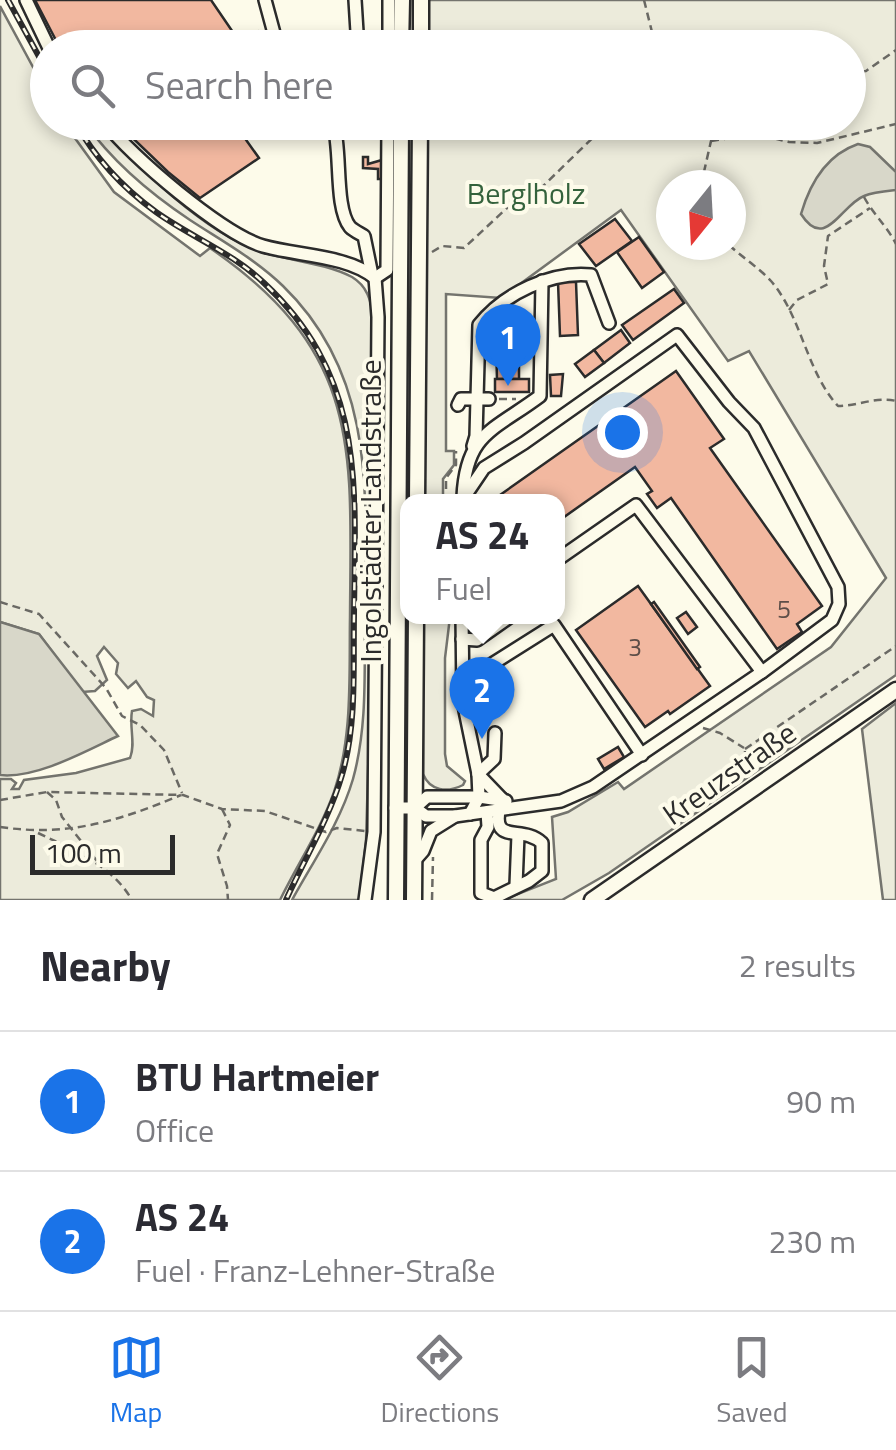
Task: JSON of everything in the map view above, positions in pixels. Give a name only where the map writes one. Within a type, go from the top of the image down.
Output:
[{"type":"main road","points":[[401,30],[402,0]]},
{"type":"main road","points":[[421,0],[421,30]]},
{"type":"main road","name":"Ingolstädter Landstraße","points":[[396,900],[401,140]]},
{"type":"main road","name":"Ingolstädter Landstraße","points":[[417,494],[420,140]]},
{"type":"main road","name":"Ingolstädter Landstraße","points":[[414,900],[416,624]]},
{"type":"main road","name":"Kreuzstraße","points":[[592,900],[896,690]]},
{"type":"street","points":[[26,0],[40,30]]},
{"type":"street","points":[[264,0],[273,30]]},
{"type":"street","points":[[356,0],[357,30]]},
{"type":"street","points":[[388,30],[389,0]]},
{"type":"street","points":[[118,140],[195,206],[259,245],[344,264],[374,277]]},
{"type":"street","points":[[338,140],[342,207],[350,226],[364,236],[374,277]]},
{"type":"street","name":"Ingolstädter Landstraße","points":[[366,900],[374,832],[378,337],[374,277],[386,270],[388,140]]},
{"type":"street","points":[[463,494],[483,399],[479,325],[488,312],[542,281],[571,273],[591,275],[608,323]]},
{"type":"street","points":[[473,446],[540,396],[542,281]]},
{"type":"street","points":[[395,808],[415,808],[426,816],[456,816],[561,801],[642,755],[762,672],[832,620],[840,604],[838,587],[754,428],[677,334],[484,468],[467,494]]},
{"type":"street","points":[[458,405],[461,399],[483,399]]},
{"type":"street","points":[[565,554],[636,504],[762,672]]},
{"type":"street","points":[[462,624],[466,722],[480,797],[470,814]]},
{"type":"street","points":[[462,639],[477,640],[499,624]]},
{"type":"street","points":[[462,683],[554,625],[642,755]]},
{"type":"street","points":[[462,683],[482,689],[490,712]]},
{"type":"street","points":[[478,774],[494,759],[495,733]]},
{"type":"street","points":[[478,774],[496,808],[500,829],[504,833],[535,836],[542,843],[542,871],[494,898],[481,893],[481,840],[496,808]]},
{"type":"street","points":[[415,808],[427,797],[480,797],[496,808]]},
{"type":"street","points":[[414,860],[432,831],[456,816]]},
{"type":"street","points":[[516,884],[518,835]]},
{"type":"path","points":[[644,0],[652,30]]},
{"type":"path","points":[[866,71],[896,50]]},
{"type":"path","points":[[866,133],[896,124]]},
{"type":"path","points":[[418,252],[435,252],[442,246],[464,248],[507,208],[540,188],[590,140]]},
{"type":"path","points":[[704,170],[711,141],[718,140]]},
{"type":"path","points":[[781,140],[833,140]]},
{"type":"path","points":[[856,140],[858,144]]},
{"type":"path","points":[[864,197],[896,244]]},
{"type":"path","points":[[788,311],[797,300],[828,284],[824,266],[828,236],[870,208]]},
{"type":"path","points":[[746,260],[772,282],[823,390],[838,406],[861,406],[882,398],[896,401]]},
{"type":"path","points":[[483,399],[537,398]]},
{"type":"path","points":[[446,494],[446,478],[456,465],[456,451]]},
{"type":"path","points":[[0,602],[39,614],[106,688],[122,716],[140,725],[164,750],[183,795]]},
{"type":"path","points":[[745,749],[896,646]]},
{"type":"path","points":[[692,721],[709,731],[720,732],[745,749]]},
{"type":"path","points":[[745,749],[745,765]]},
{"type":"path","points":[[0,800],[47,792],[183,795],[222,809],[265,812],[328,832],[337,828],[374,832]]},
{"type":"path","points":[[47,792],[56,800],[62,817],[131,899]]},
{"type":"path","points":[[0,827],[36,832],[90,827],[183,795]]},
{"type":"path","points":[[222,809],[230,825],[217,854],[228,900]]},
{"type":"path","points":[[36,832],[98,862]]},
{"type":"path","points":[[432,900],[433,849]]},
{"type":"green space","name":"Berglholz","points":[[427,0],[896,0],[896,675],[609,873],[562,900],[503,900],[556,879],[552,817],[568,812],[618,782],[624,789],[831,647],[886,578],[749,351],[728,361],[656,260],[746,260],[746,170],[656,170],[656,259],[621,210],[501,298],[446,294],[446,451],[454,451],[454,465],[443,479],[443,494],[424,494],[426,140],[866,140],[866,30],[427,30]]},
{"type":"green space","points":[[0,6],[30,62],[30,140],[76,140],[114,192],[200,256],[210,248],[260,287],[297,326],[322,367],[338,409],[350,504],[347,727],[334,792],[280,900],[0,900],[0,779],[11,779],[16,783],[12,789],[19,789],[24,780],[76,773],[130,758],[132,711],[141,709],[153,716],[154,700],[147,697],[136,681],[128,688],[116,674],[118,663],[104,647],[97,656],[107,680],[95,691],[82,692],[39,634],[0,622]]},
{"type":"green space","points":[[98,140],[115,140],[196,215],[240,243],[352,277],[369,299],[373,316],[370,704],[366,842],[359,900],[292,900],[341,811],[353,779],[361,738],[366,524],[359,439],[350,398],[335,358],[313,321],[283,286],[147,188]]},
{"type":"green space","points":[[406,140],[414,140],[412,494],[404,494]]},
{"type":"green space","points":[[406,624],[411,624],[409,793]]},
{"type":"green space","points":[[423,624],[449,624],[445,658],[445,754],[447,766],[465,781],[451,789],[440,789],[423,774]]},
{"type":"green space","points":[[896,703],[896,900],[883,900],[862,729]]},
{"type":"shaded area","points":[[858,144],[870,147],[896,172],[896,190],[864,196],[825,227],[810,225],[801,214],[815,181],[837,155]]},
{"type":"shaded area","points":[[0,622],[39,634],[118,736],[45,768],[0,775]]},
{"type":"building","points":[[35,0],[211,0],[231,30],[51,30]]},
{"type":"building","points":[[135,140],[246,140],[259,158],[200,198]]},
{"type":"building","points":[[363,157],[368,157],[368,164],[382,160],[382,179],[378,179],[378,169],[363,168]]},
{"type":"building","points":[[615,219],[632,241],[596,266],[579,244]]},
{"type":"building","points":[[639,237],[664,272],[642,288],[617,252]]},
{"type":"building","points":[[558,282],[576,282],[578,335],[560,336]]},
{"type":"building","points":[[674,289],[684,303],[633,340],[622,325]]},
{"type":"building","points":[[526,320],[526,344],[496,344],[496,321]]},
{"type":"building","points":[[621,330],[630,343],[604,363],[594,350]]},
{"type":"building","points":[[496,344],[519,344],[519,379],[497,379]]},
{"type":"building","points":[[594,350],[604,363],[585,377],[575,364]]},
{"type":"building","points":[[676,371],[724,439],[710,448],[822,606],[797,624],[802,632],[777,649],[671,498],[657,508],[647,494],[652,491],[635,467],[565,516],[565,494],[501,494]]},
{"type":"building","points":[[563,374],[561,396],[551,396],[550,375]]},
{"type":"building","points":[[495,379],[529,379],[529,392],[495,392]]},
{"type":"building","points":[[638,586],[710,686],[645,727],[576,630]]},
{"type":"building","points":[[654,602],[700,667],[697,669],[651,604]]},
{"type":"building","points":[[686,612],[697,627],[688,634],[677,618]]},
{"type":"building","points":[[618,747],[624,757],[604,769],[598,759]]},
{"type":"railway","points":[[8,0],[30,40]]},
{"type":"railway","points":[[87,140],[132,193],[264,283],[297,320],[322,358],[338,397],[348,438],[355,523],[352,716],[337,791],[286,900]]},
{"type":"place","name":"BTU Hartmeier","points":[[508,386]]},
{"type":"place","name":"AS 24","points":[[482,739]]}]
